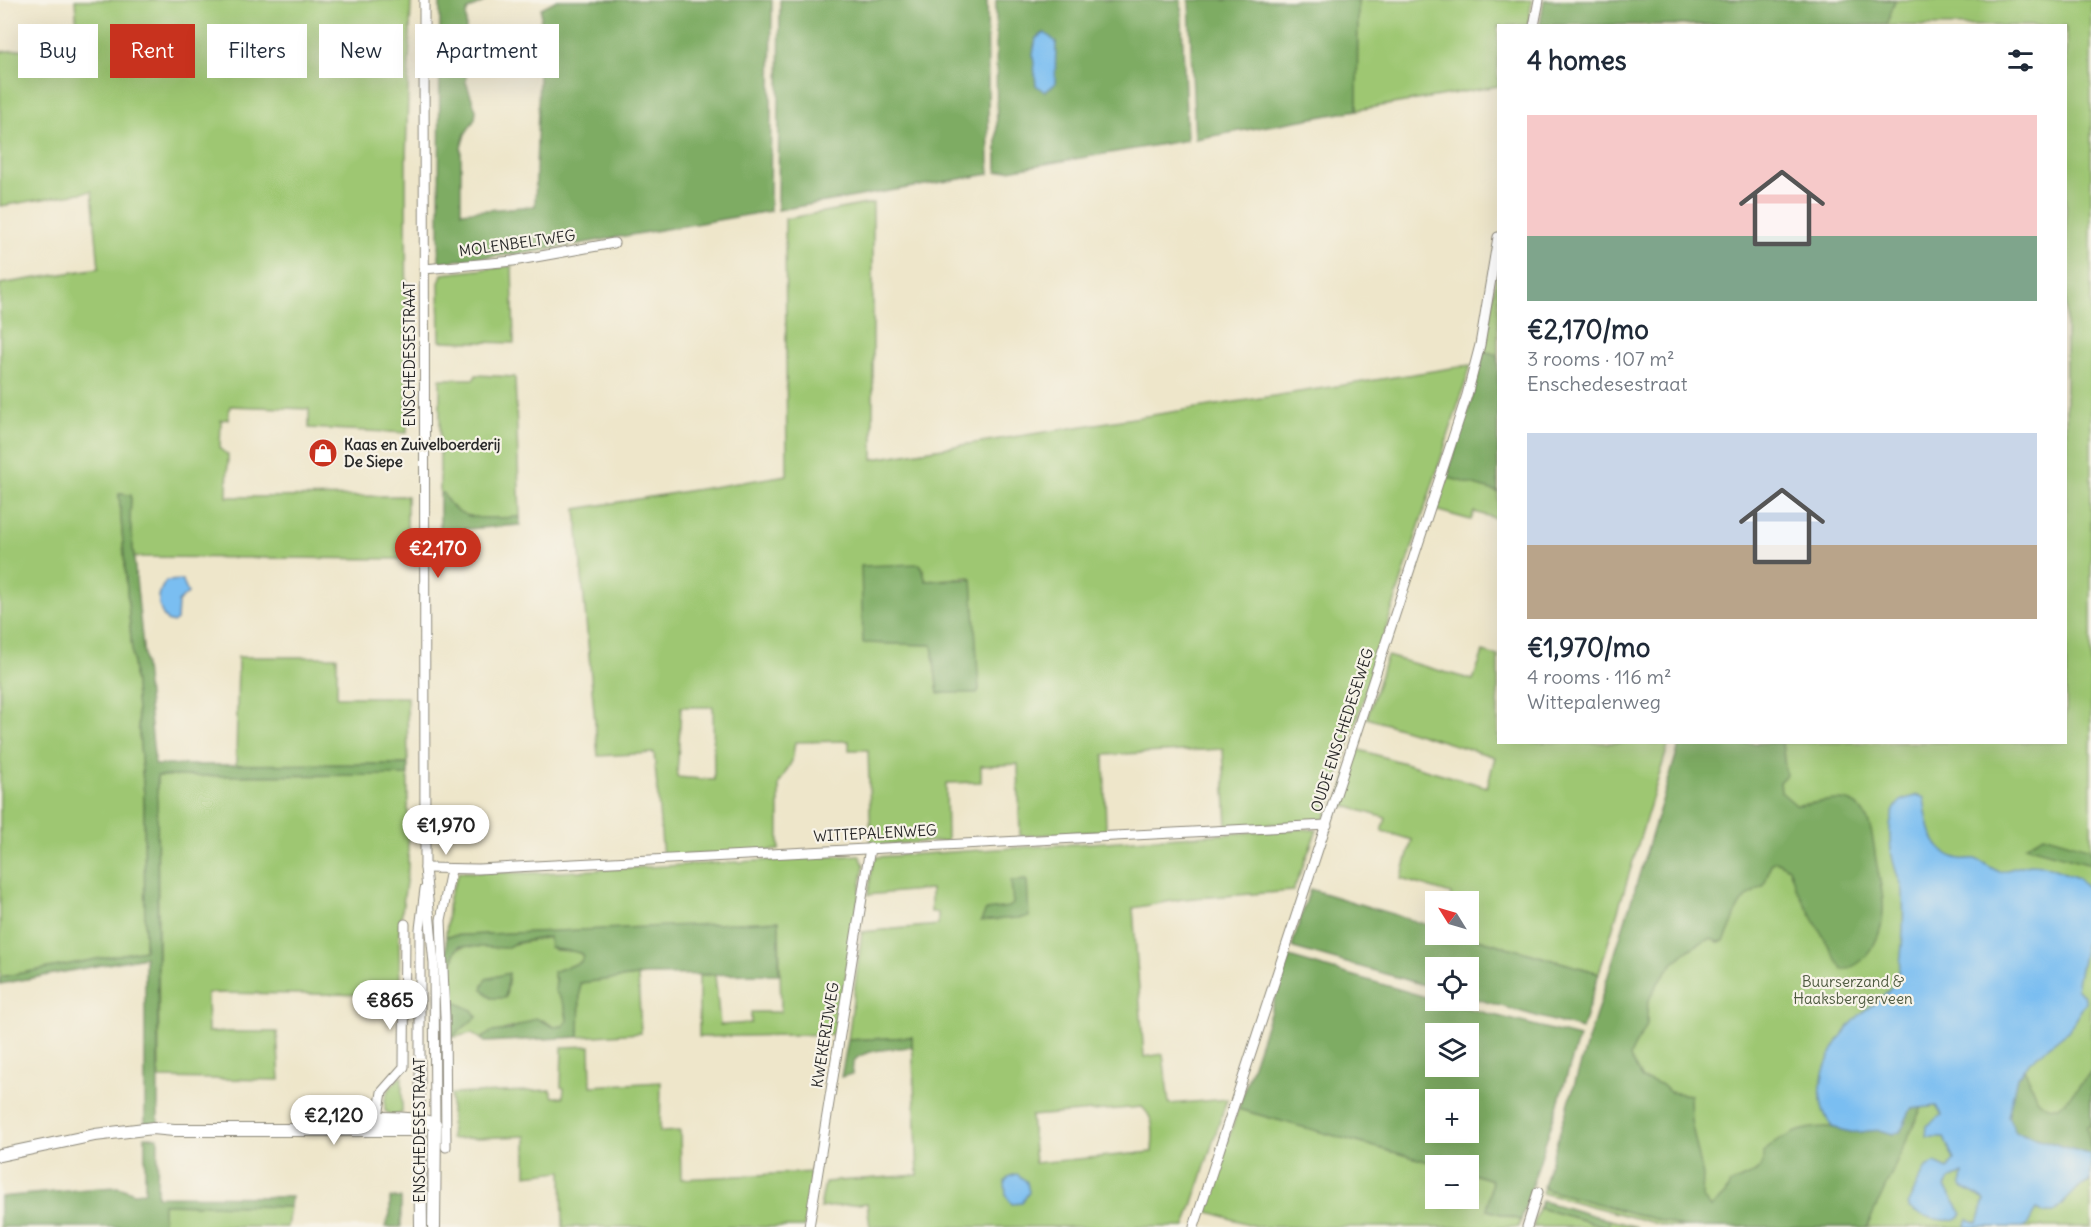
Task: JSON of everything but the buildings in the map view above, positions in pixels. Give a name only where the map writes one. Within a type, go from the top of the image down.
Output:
[{"type":"main road","name":"ENSCHEDESESTRAAT","points":[[420,1124],[421,1227]]},
{"type":"main road","points":[[0,1155],[66,1139],[136,1132],[153,1128],[174,1131],[435,1124]]},
{"type":"main road","name":"ENSCHEDESESTRAAT","points":[[434,1227],[435,1124]]},
{"type":"street","name":"ENSCHEDESESTRAAT","points":[[424,0],[425,888],[434,964],[435,1124]]},
{"type":"street","points":[[1534,24],[1539,0]]},
{"type":"street","name":"MOLENBELTWEG","points":[[424,269],[513,261],[614,243]]},
{"type":"street","name":"OUDE ENSCHEDESEWEG","points":[[1194,1227],[1467,395],[1480,345],[1497,243]]},
{"type":"street","name":"WITTEPALENWEG","points":[[425,868],[451,870],[1327,825]]},
{"type":"street","name":"KWEKERIJWEG","points":[[809,1227],[870,848]]},
{"type":"street","name":"ENSCHEDESESTRAAT","points":[[446,1147],[445,1017],[441,920],[451,870]]},
{"type":"street","name":"ENSCHEDESESTRAAT","points":[[420,1124],[420,929],[425,888]]},
{"type":"street","name":"ENSCHEDESESTRAAT","points":[[377,1126],[382,1092],[404,1067],[405,924]]},
{"type":"street","points":[[1527,1227],[1538,1192]]},
{"type":"green space","points":[[75,0],[411,0],[406,159],[407,433],[309,428],[309,409],[230,406],[228,419],[221,420],[220,449],[228,455],[227,497],[407,496],[407,559],[134,557],[130,520],[131,495],[119,494],[144,794],[145,950],[0,977],[0,284],[99,268],[92,191],[0,206],[0,52],[18,50],[18,78],[98,78],[98,24],[77,24]]},
{"type":"green space","points":[[440,0],[487,0],[468,10],[466,24],[440,24]]},
{"type":"green space","points":[[557,0],[772,0],[770,211],[526,253],[439,261],[440,78],[466,78],[476,110],[475,119],[465,134],[461,148],[461,212],[535,206],[539,78],[559,78],[559,24],[541,24],[541,8]]},
{"type":"green space","points":[[780,0],[987,0],[989,174],[778,210]]},
{"type":"green space","points":[[996,0],[1181,0],[1187,140],[997,172]],"holes":[[[1043,33],[1056,42],[1036,85],[1034,45]]]},
{"type":"green space","points":[[1189,0],[1358,0],[1357,110],[1195,139]]},
{"type":"green space","points":[[1358,0],[1532,0],[1528,24],[1497,24],[1497,86],[1357,110]]},
{"type":"green space","points":[[1544,0],[1895,0],[1887,24],[1540,24]]},
{"type":"green space","name":"Buurserzand & Haaksbergerveen","points":[[1547,0],[2091,0],[2091,1227],[1669,1227],[1542,1193],[1680,744],[2067,744],[2067,24],[1543,24]]},
{"type":"green space","points":[[873,203],[873,459],[1471,365],[1325,818],[1321,821],[1227,827],[1223,749],[1104,755],[1106,831],[1020,836],[1018,764],[981,766],[981,782],[946,783],[947,841],[871,845],[868,750],[849,750],[849,741],[795,742],[792,761],[779,784],[779,850],[663,857],[654,753],[598,756],[576,509],[787,475],[785,219]],"holes":[[[862,566],[922,566],[926,581],[970,577],[979,690],[938,694],[932,645],[863,643]],[[681,707],[713,707],[714,780],[677,777]]]},
{"type":"green space","points":[[512,266],[514,343],[440,341],[439,283],[442,274]]},
{"type":"green space","points":[[1497,270],[1497,519],[1474,512],[1471,520],[1435,510],[1487,352],[1484,351]]},
{"type":"green space","points":[[1484,351],[1497,355],[1497,492],[1446,477],[1468,412]]},
{"type":"green space","points":[[476,375],[515,377],[520,517],[476,518],[457,511],[443,494],[440,494],[440,379],[474,379]]},
{"type":"green space","points":[[443,493],[449,503],[466,515],[486,518],[520,517],[520,525],[440,531],[440,494]]},
{"type":"green space","points":[[119,494],[131,495],[130,520],[155,765],[408,764],[408,775],[157,776],[158,1124],[145,1124],[145,957],[0,984],[0,977],[145,950],[144,794]]},
{"type":"green space","points":[[920,564],[926,581],[972,579],[979,690],[977,693],[938,693],[932,645],[863,643],[861,566]]},
{"type":"green space","points":[[1483,652],[1497,656],[1497,744],[1669,744],[1599,973],[1479,939],[1479,891],[1441,891],[1401,879],[1412,840],[1382,831],[1386,818],[1338,804],[1356,749],[1487,787],[1495,757],[1367,718],[1387,656],[1473,680]]},
{"type":"green space","points":[[238,657],[337,657],[337,697],[407,697],[408,764],[236,765]]},
{"type":"green space","points":[[1680,744],[1782,744],[1786,775],[1780,781],[1781,792],[1796,805],[1846,800],[1858,807],[1867,819],[1872,835],[1882,896],[1883,912],[1879,934],[1869,953],[1861,961],[1842,970],[1796,888],[1789,868],[1775,861],[1771,864],[1764,886],[1741,903],[1724,941],[1718,942],[1711,939],[1691,948],[1667,971],[1649,1000],[1647,1024],[1630,1057],[1642,1079],[1661,1084],[1670,1092],[1690,1095],[1691,1121],[1703,1176],[1702,1197],[1711,1208],[1725,1194],[1730,1184],[1758,1170],[1763,1159],[1763,1152],[1786,1137],[1801,1130],[1819,1127],[1831,1127],[1851,1132],[1880,1130],[1893,1134],[1900,1132],[1911,1109],[1922,1107],[1867,1227],[1684,1227],[1547,1190],[1543,1186]]},
{"type":"green space","points":[[408,775],[408,867],[399,934],[400,995],[207,993],[208,1032],[277,1032],[280,1080],[159,1078],[157,776]]},
{"type":"green space","points":[[1300,829],[1317,830],[1293,891],[1183,899],[1133,908],[1144,1057],[1163,1054],[1169,1104],[1227,1099],[1185,1227],[870,1227],[867,1203],[820,1208],[825,1182],[918,1175],[912,1037],[848,1040],[862,932],[938,925],[938,913],[931,912],[931,889],[868,895],[873,861],[876,857]],"holes":[[[1142,1107],[1153,1128],[1152,1152],[1035,1163],[1031,1116]]]},
{"type":"green space","points":[[2043,835],[2091,849],[2091,864],[2025,846]]},
{"type":"green space","points":[[859,855],[864,865],[836,1034],[699,1037],[699,975],[715,975],[720,1025],[751,1023],[751,1012],[781,1012],[779,922],[446,936],[449,897],[459,872],[542,873]]},
{"type":"green space","points":[[1027,880],[1029,917],[981,921],[986,910],[1009,907],[1013,904],[1011,881]]},
{"type":"green space","points":[[1310,889],[1425,924],[1425,945],[1479,945],[1479,939],[1599,973],[1582,1029],[1479,1000],[1479,957],[1425,957],[1425,985],[1292,946]]},
{"type":"green space","points":[[779,921],[779,974],[645,975],[580,983],[579,1037],[485,1042],[481,1039],[491,1032],[510,1030],[536,1018],[554,1027],[563,1026],[567,1021],[566,1012],[555,991],[556,981],[553,972],[581,962],[583,955],[550,947],[549,937],[515,943],[506,948],[459,946],[455,951],[452,965],[453,1001],[472,1010],[477,1017],[450,1038],[446,936]]},
{"type":"green space","points":[[550,937],[554,950],[577,951],[584,957],[581,962],[553,972],[556,986],[564,1003],[567,1021],[563,1026],[554,1027],[543,1020],[481,1039],[472,1033],[450,1038],[477,1017],[453,1001],[454,989],[450,976],[456,949],[469,945],[509,945]],"holes":[[[509,974],[506,997],[485,992],[483,984]]]},
{"type":"green space","points":[[1289,957],[1425,997],[1425,1011],[1479,1011],[1579,1037],[1521,1220],[1487,1210],[1492,1180],[1479,1176],[1479,1155],[1425,1155],[1425,1161],[1238,1109]]},
{"type":"green space","points":[[509,973],[505,998],[491,998],[482,988],[486,979]]},
{"type":"green space","points":[[638,976],[641,1033],[579,1037],[580,983]]},
{"type":"green space","points":[[912,1037],[912,1047],[882,1050],[859,1056],[854,1061],[852,1074],[841,1077],[848,1040]]},
{"type":"green space","points":[[590,1046],[591,1086],[661,1082],[660,1132],[680,1131],[681,1179],[813,1172],[804,1227],[563,1227],[562,1171],[526,1175],[526,1136],[451,1139],[451,1094],[550,1090],[553,1097],[563,1097],[562,1047]]},
{"type":"green space","points":[[2024,1068],[2038,1100],[2043,1104],[2059,1107],[2091,1073],[2091,1124],[2087,1126],[2091,1155],[2016,1132],[2008,1117],[2016,1077]]},
{"type":"green space","points":[[402,1075],[402,1113],[393,1116],[385,1111],[385,1099],[391,1087]]},
{"type":"green space","points":[[1238,1109],[1425,1161],[1425,1209],[1479,1209],[1479,1176],[1492,1180],[1487,1210],[1521,1220],[1519,1227],[1258,1227],[1206,1211]]},
{"type":"green space","points":[[145,1137],[158,1137],[157,1196],[291,1197],[290,1207],[163,1204],[163,1227],[0,1227],[0,1197],[119,1187],[134,1193],[145,1192]]},
{"type":"green space","points":[[390,1198],[401,1198],[401,1227],[385,1227],[390,1214]]},
{"type":"green space","points":[[1542,1201],[1610,1220],[1608,1227],[1539,1208]]},
{"type":"green space","points":[[162,1204],[290,1207],[287,1227],[163,1227]]},
{"type":"green space","points":[[1539,1208],[1607,1227],[1533,1227]]},
{"type":"green space","points":[[1610,1220],[1638,1227],[1607,1227]]},
{"type":"water","points":[[1045,33],[1056,42],[1055,84],[1045,92],[1036,85],[1033,54],[1036,38]]},
{"type":"water","points":[[182,580],[188,593],[178,602],[177,620],[173,623],[167,621],[164,616],[159,596],[166,581]]},
{"type":"water","points":[[1918,795],[1924,798],[1932,836],[1943,851],[1950,856],[1975,859],[2000,872],[2029,864],[2044,865],[2078,878],[2088,888],[2091,897],[2091,934],[2085,945],[2076,988],[2084,996],[2086,1002],[2068,1031],[2028,1063],[2017,1077],[2008,1117],[2016,1132],[2091,1155],[2091,1181],[2078,1188],[2054,1213],[2044,1213],[2036,1209],[2028,1224],[2023,1227],[1965,1227],[1968,1219],[1978,1223],[1985,1200],[1961,1186],[1963,1173],[1949,1180],[1945,1187],[1962,1214],[1958,1218],[1937,1219],[1909,1208],[1908,1203],[1926,1167],[1935,1163],[1948,1169],[1954,1160],[1944,1137],[1926,1137],[1927,1126],[1942,1115],[1936,1106],[1911,1109],[1900,1132],[1893,1134],[1875,1130],[1851,1132],[1832,1127],[1824,1112],[1821,1097],[1822,1081],[1833,1050],[1853,1022],[1886,994],[1897,977],[1902,942],[1903,893],[1892,854],[1890,825],[1892,815],[1901,801]]},
{"type":"water","points":[[1017,1174],[1027,1182],[1029,1192],[1022,1203],[1012,1204],[1006,1196],[1005,1181]]},
{"type":"place","name":"Kaas en Zuivelboerderij De Siepe","points":[[323,453]]}]
